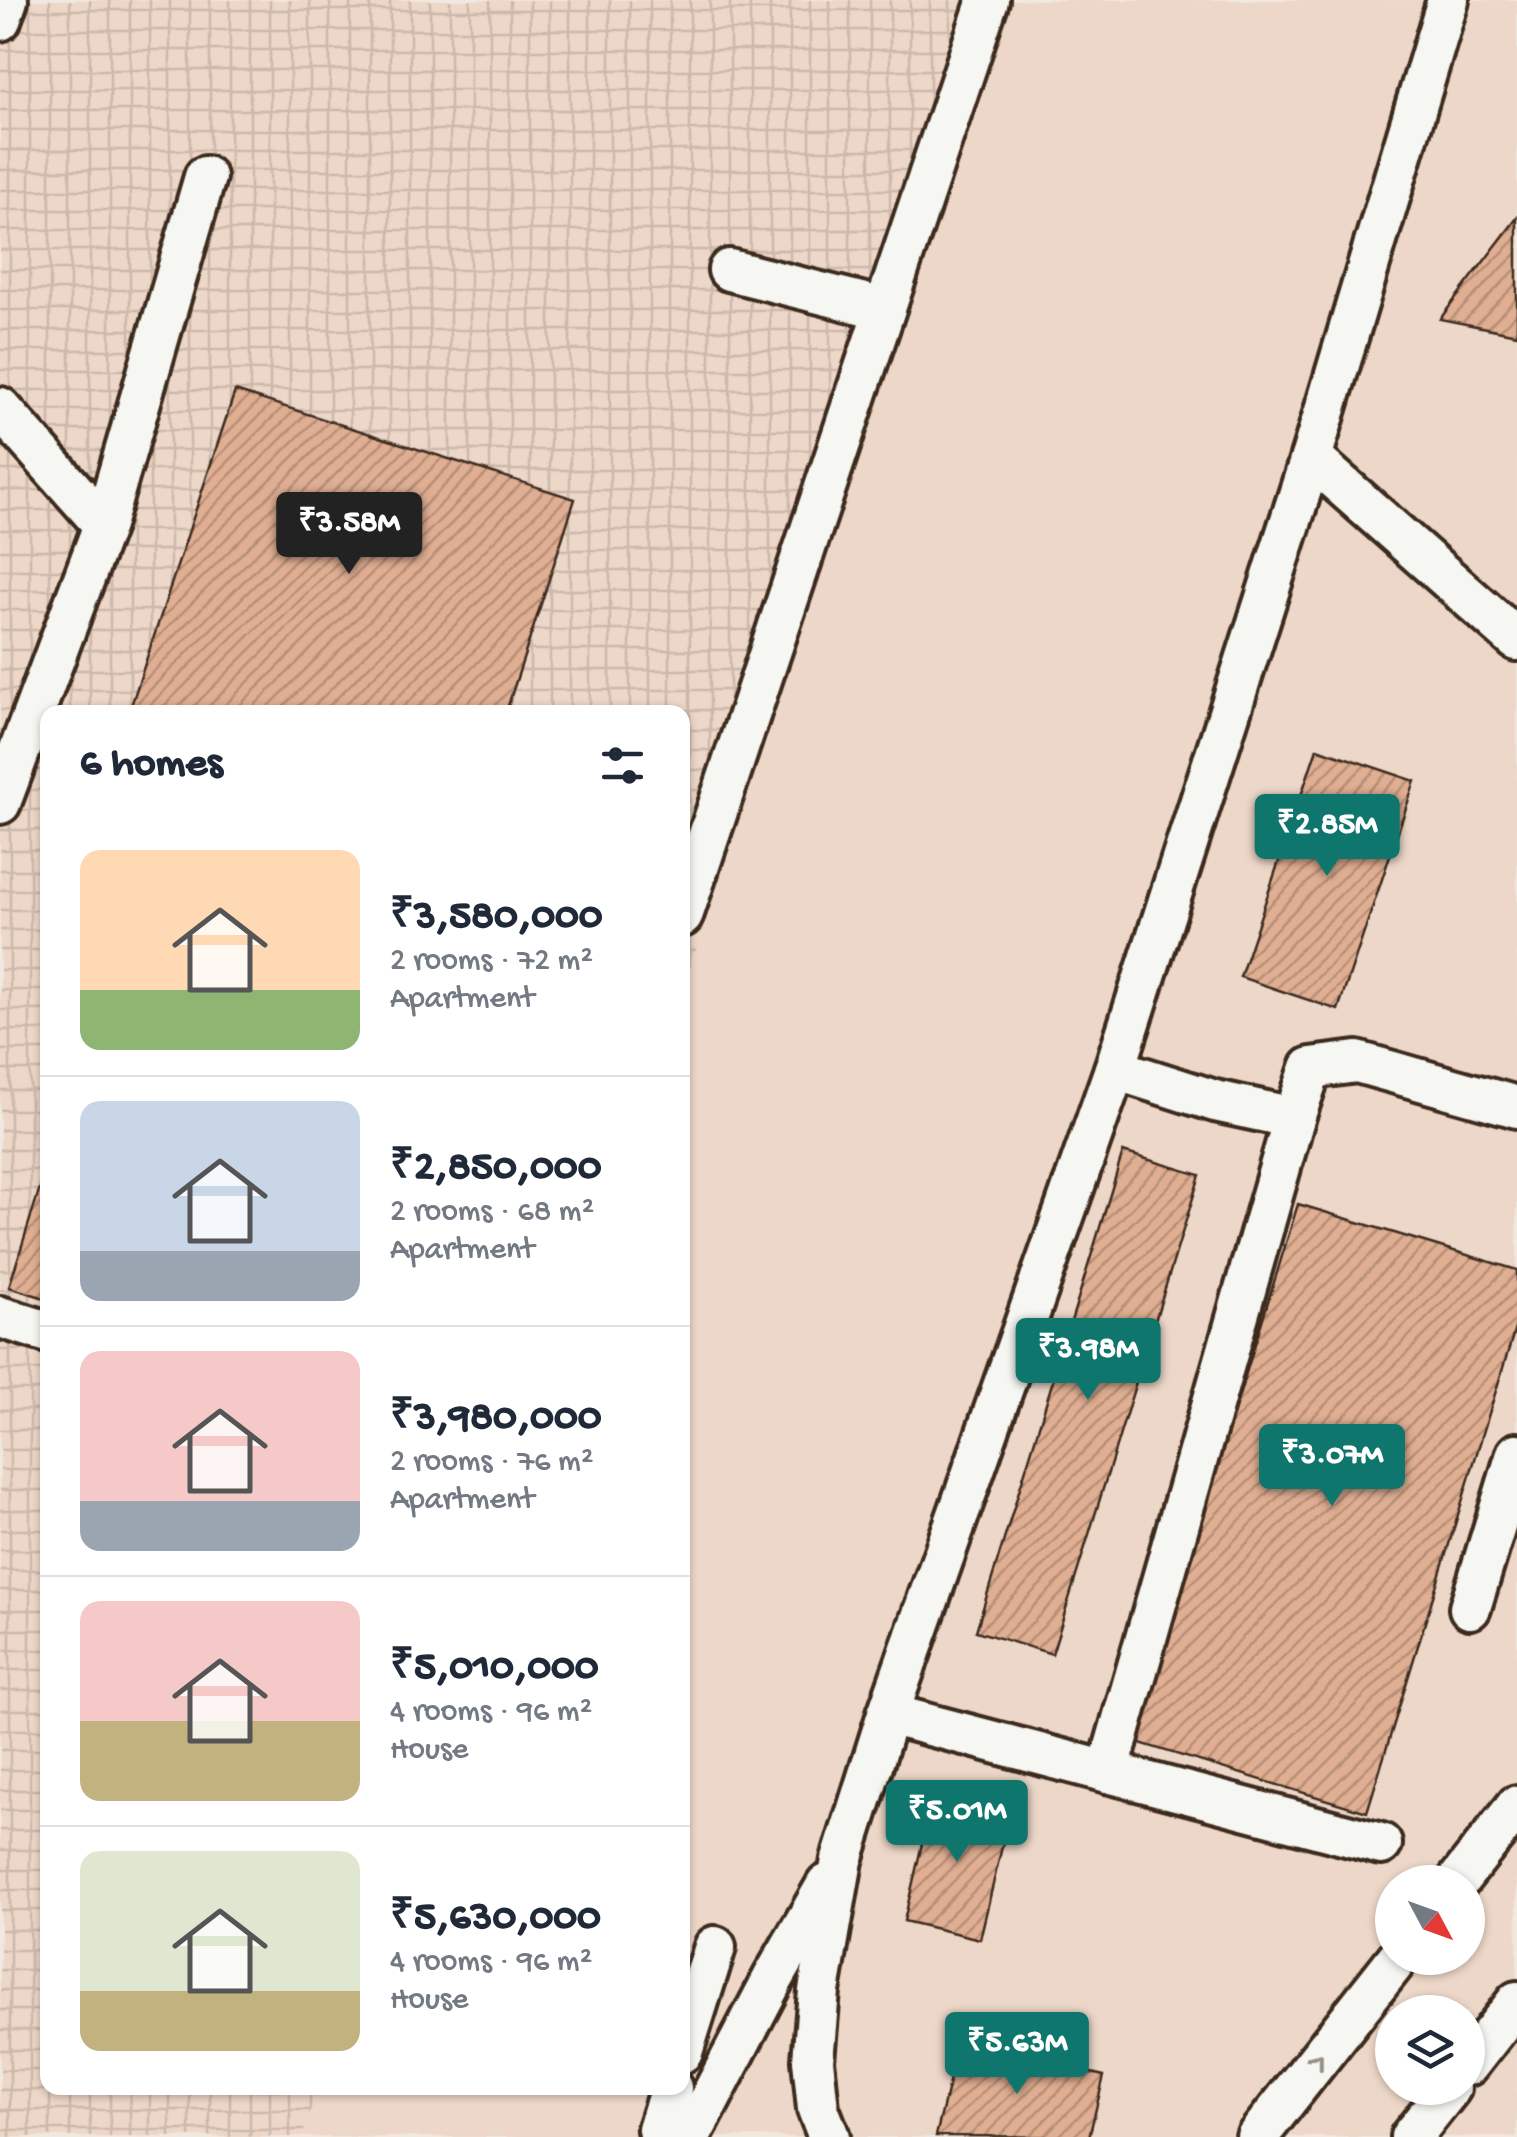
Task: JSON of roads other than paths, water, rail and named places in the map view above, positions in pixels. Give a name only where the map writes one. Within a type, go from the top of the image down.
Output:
[{"type":"lane","points":[[0,20],[7,0]]},
{"type":"lane","points":[[690,892],[988,0]]},
{"type":"lane","points":[[829,2137],[818,2108],[814,2060],[819,1990],[842,1860],[888,1714],[1115,1068],[1311,458],[1448,0]]},
{"type":"lane","points":[[0,803],[104,525],[205,177]]},
{"type":"lane","points":[[730,270],[884,309]]},
{"type":"lane","points":[[0,408],[104,525]]},
{"type":"lane","points":[[1311,458],[1517,640]]},
{"type":"lane","points":[[1108,1772],[1311,1068],[1356,1062],[1517,1107]]},
{"type":"lane","points":[[1115,1068],[1215,1101],[1294,1118]]},
{"type":"lane","points":[[0,1317],[40,1330]]},
{"type":"lane","points":[[1470,1608],[1517,1454]]},
{"type":"lane","points":[[888,1714],[1380,1844]]},
{"type":"lane","points":[[1470,1865],[1517,1806]]},
{"type":"lane","points":[[690,2137],[774,1977],[842,1860]]},
{"type":"lane","points":[[690,2027],[715,1947]]},
{"type":"lane","points":[[1257,2137],[1385,1975]]},
{"type":"lane","points":[[1485,2043],[1517,2002]]},
{"type":"lane","points":[[664,2137],[658,2129],[669,2095]]},
{"type":"lane","points":[[1411,2137],[1436,2105]]}]
